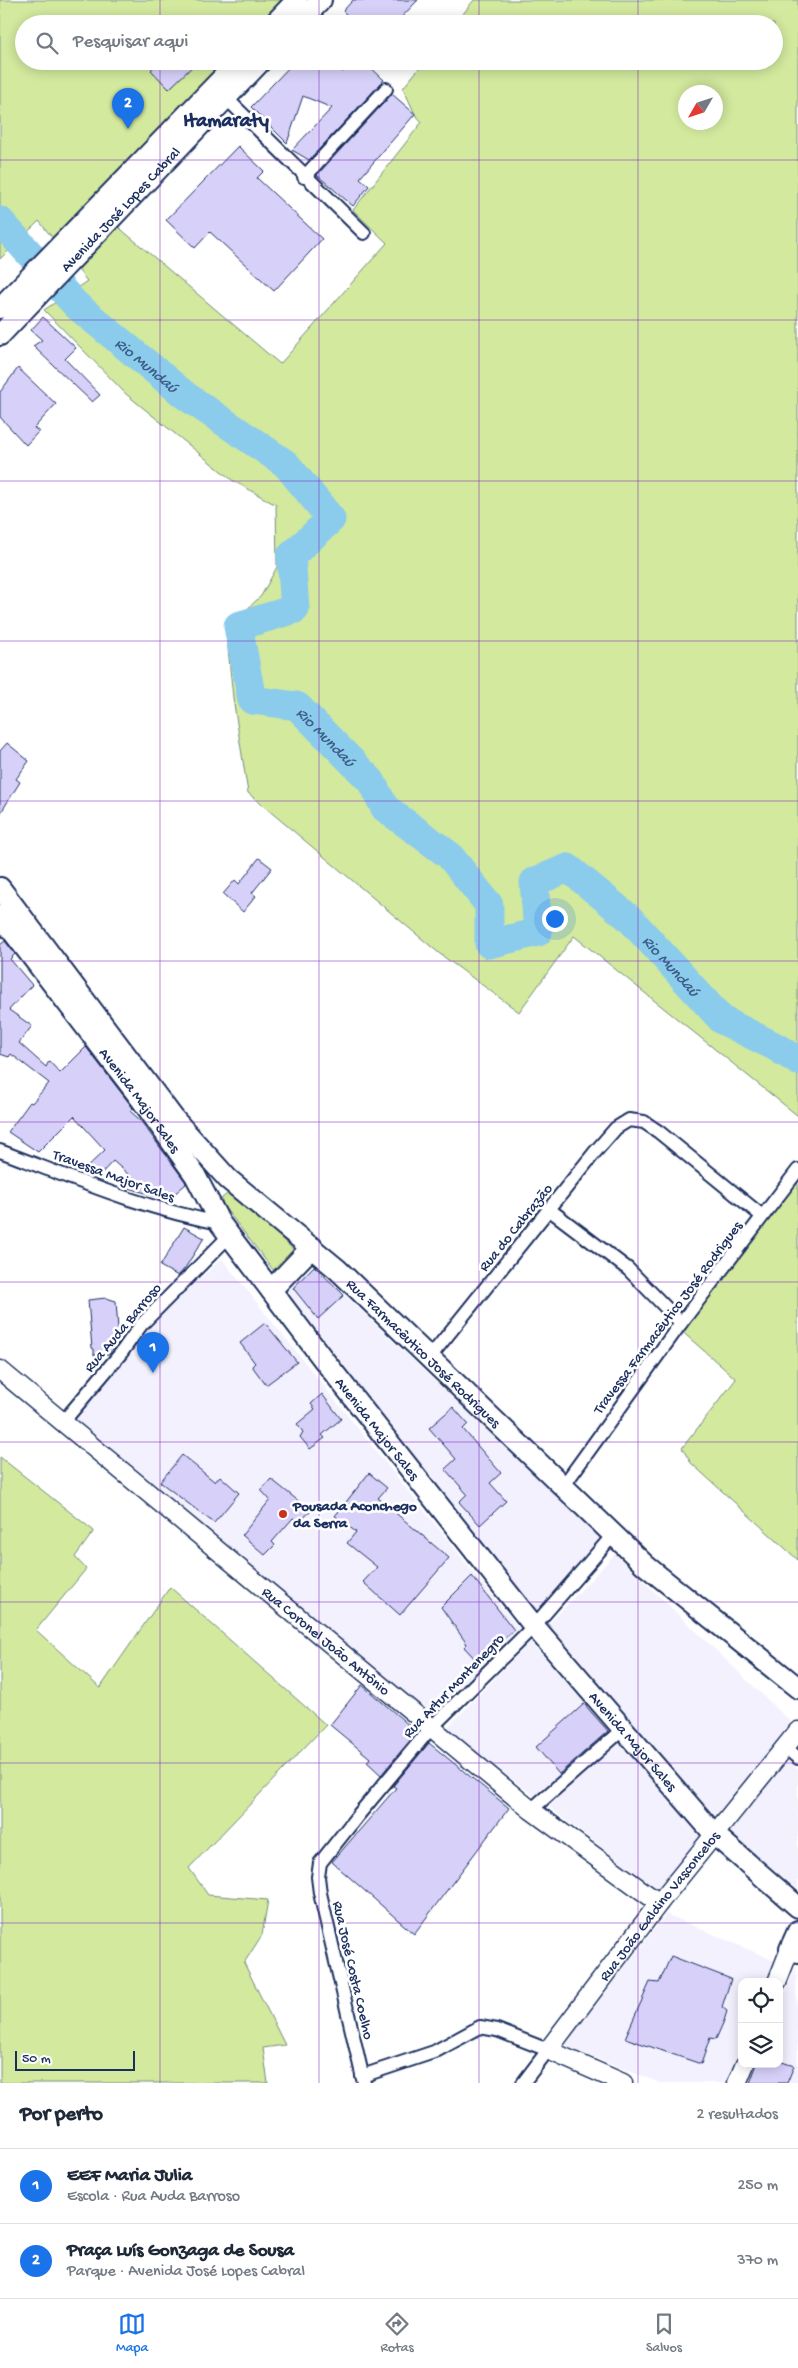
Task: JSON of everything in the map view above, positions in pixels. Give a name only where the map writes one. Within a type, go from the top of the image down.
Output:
[{"type":"main road","points":[[298,11],[321,0]]},
{"type":"main road","name":"Avenida José Lopes Cabral","points":[[221,93],[234,70]]},
{"type":"main road","name":"Avenida José Lopes Cabral","points":[[0,335],[27,293],[221,93],[250,70]]},
{"type":"main road","name":"Avenida José Lopes Cabral","points":[[0,308],[27,293]]},
{"type":"main road","name":"Avenida Major Sales","points":[[0,888],[207,1195],[225,1230],[534,1626],[715,1835],[798,1907]]},
{"type":"main road","name":"Avenida Major Sales","points":[[0,915],[174,1119],[228,1179]]},
{"type":"main road","points":[[207,1195],[228,1179]]},
{"type":"main road","name":"Rua Farmacêutico José Rodrigues","points":[[228,1179],[312,1247],[430,1357],[631,1551],[798,1688]]},
{"type":"main road","points":[[271,1290],[312,1247]]},
{"type":"main road","name":"Rua Farmacêutico José Rodrigues","points":[[614,1534],[638,1545],[798,1677]]},
{"type":"main road","points":[[794,1951],[798,1931]]},
{"type":"street","points":[[304,177],[386,89]]},
{"type":"street","points":[[221,93],[304,177],[364,233]]},
{"type":"street","name":"Rua do Cabrazão","points":[[430,1357],[595,1152],[616,1128],[629,1120],[644,1122],[658,1132],[762,1216]]},
{"type":"street","name":"Travessa Major Sales","points":[[0,1151],[168,1212],[225,1230]]},
{"type":"street","name":"Travessa Farmacêutico José Rodrigues","points":[[564,1485],[681,1324],[798,1170]]},
{"type":"street","points":[[550,1210],[628,1269],[647,1286],[681,1324]]},
{"type":"street","name":"Rua Auda Barroso","points":[[63,1422],[121,1353],[134,1333],[225,1230]]},
{"type":"street","name":"Rua Coronel João Antônio","points":[[0,1370],[531,1810],[659,1903]]},
{"type":"street","name":"Rua Artur Montenegro","points":[[320,1863],[358,1814],[431,1728],[534,1626],[614,1534]]},
{"type":"street","points":[[531,1810],[623,1729]]},
{"type":"street","name":"Rua João Galdino Vasconcelos","points":[[523,2083],[659,1903],[715,1835],[792,1752],[798,1731]]},
{"type":"street","name":"Rua José Costa Coelho","points":[[320,1863],[318,1877],[320,1893],[363,2079]]},
{"type":"street","points":[[779,1978],[794,1951]]},
{"type":"street","points":[[363,2079],[434,2052],[480,2027],[497,2030],[623,2083]]},
{"type":"street","points":[[737,2083],[743,2068]]},
{"type":"shaded area","points":[[222,1259],[519,1629],[429,1716],[69,1419],[133,1339]]},
{"type":"shaded area","points":[[314,1266],[600,1538],[536,1611],[285,1290]]},
{"type":"shaded area","points":[[615,1554],[792,1723],[715,1820],[545,1628]]},
{"type":"shaded area","points":[[530,1642],[704,1834],[658,1890],[446,1729]]},
{"type":"shaded area","points":[[787,1760],[798,1769],[798,1889],[728,1834]]},
{"type":"shaded area","points":[[666,1914],[775,1961],[769,1978],[738,1978],[738,2057],[728,2083],[660,2083],[564,2046]]},
{"type":"shaded area","points":[[796,1967],[798,2083],[748,2083],[754,2068],[783,2068],[783,1998]]},
{"type":"green space","points":[[0,0],[284,0],[270,15],[15,15],[15,70],[221,70],[96,208],[280,364],[387,243],[353,210],[422,122],[415,114],[403,88],[418,70],[783,70],[783,15],[462,15],[474,0],[798,0],[798,1116],[574,936],[519,1012],[440,954],[248,793],[233,698],[226,629],[261,596],[277,567],[276,505],[232,480],[126,394],[44,310],[87,281],[39,221],[0,259]]},
{"type":"green space","points":[[798,1171],[798,1560],[691,1463],[682,1448],[736,1379],[678,1328]]},
{"type":"green space","points":[[227,1194],[234,1195],[295,1251],[274,1271],[225,1208],[222,1198]]},
{"type":"green space","points":[[0,1457],[94,1531],[75,1557],[86,1569],[36,1630],[100,1688],[170,1587],[326,1725],[189,1868],[208,1895],[268,1900],[262,1935],[244,1963],[285,2045],[263,2048],[268,2083],[0,2083]]},
{"type":"building","points":[[353,0],[418,0],[404,15],[347,15],[343,11]]},
{"type":"building","points":[[151,70],[189,70],[169,89]]},
{"type":"building","points":[[286,70],[341,70],[343,72],[345,70],[373,70],[384,80],[309,160],[292,150],[332,108],[303,96],[287,143],[251,107]]},
{"type":"building","points":[[392,94],[415,114],[360,178],[369,186],[353,206],[317,175]]},
{"type":"building","points":[[238,146],[264,171],[257,178],[322,239],[274,291],[210,232],[195,248],[166,220]]},
{"type":"building","points":[[43,317],[76,348],[65,359],[100,395],[92,402],[33,346],[42,340],[31,330]]},
{"type":"building","points":[[18,368],[56,404],[34,428],[39,431],[26,445],[0,417],[0,392]]},
{"type":"building","points":[[7,743],[29,761],[16,779],[20,782],[0,814],[0,751]]},
{"type":"building","points":[[259,858],[272,868],[252,893],[256,896],[243,912],[223,894],[235,880],[239,884]]},
{"type":"building","points":[[5,941],[15,954],[10,959],[32,985],[9,1010],[32,1026],[19,1043],[46,1067],[49,1061],[60,1073],[86,1047],[133,1108],[130,1111],[140,1120],[185,1181],[186,1184],[173,1195],[167,1193],[162,1198],[129,1188],[136,1181],[113,1161],[98,1177],[84,1170],[105,1150],[74,1116],[38,1152],[8,1132],[30,1102],[32,1103],[49,1083],[11,1054],[9,1057],[0,1054],[0,945]]},
{"type":"building","points":[[184,1227],[204,1238],[178,1276],[160,1266]]},
{"type":"building","points":[[314,1266],[344,1295],[318,1319],[293,1288]]},
{"type":"building","points":[[106,1298],[116,1301],[119,1342],[109,1354],[94,1355],[88,1300]]},
{"type":"building","points":[[265,1323],[297,1362],[266,1385],[252,1366],[255,1363],[240,1343]]},
{"type":"building","points":[[322,1394],[341,1419],[322,1435],[325,1438],[310,1449],[300,1437],[303,1432],[297,1424],[315,1409],[311,1404]]},
{"type":"building","points":[[453,1407],[468,1424],[463,1429],[501,1473],[490,1483],[506,1501],[480,1525],[459,1502],[467,1494],[445,1469],[456,1459],[429,1428]]},
{"type":"building","points":[[182,1455],[215,1482],[220,1476],[239,1493],[214,1523],[160,1482]]},
{"type":"building","points":[[369,1473],[387,1488],[378,1498],[449,1558],[400,1615],[363,1582],[377,1567],[347,1543],[356,1532],[335,1516]]},
{"type":"building","name":"Pousada Aconchego da Serra","points":[[271,1479],[311,1511],[299,1522],[293,1518],[272,1542],[275,1545],[265,1555],[242,1535],[270,1500],[261,1490]]},
{"type":"building","points":[[472,1576],[514,1630],[478,1662],[464,1647],[467,1644],[441,1607]]},
{"type":"building","points":[[362,1685],[417,1732],[381,1775],[367,1762],[370,1758],[330,1725]]},
{"type":"building","points":[[584,1704],[608,1731],[559,1774],[536,1747]]},
{"type":"building","points":[[429,1743],[509,1808],[414,1934],[332,1862],[396,1788],[393,1786]]},
{"type":"building","points":[[671,1956],[731,1979],[722,2007],[727,2011],[724,2021],[716,2039],[710,2038],[701,2064],[625,2038],[650,1982],[659,1983]]},
{"type":"building","points":[[783,2062],[794,2066],[787,2083],[750,2083],[756,2068],[783,2068]]},
{"type":"waterway","name":"Rio Mundaú","points":[[0,221],[76,305],[186,396],[286,464],[331,519],[291,556],[295,609],[238,626],[252,700],[297,706],[371,781],[385,808],[449,855],[489,905],[489,944],[538,932],[534,882],[568,868],[629,918],[722,1020],[776,1047],[798,1061]]},
{"type":"place","name":"Praça Luís Gonzaga de Sousa","points":[[128,129]]},
{"type":"place","name":"EEF Maria Julia","points":[[153,1373]]},
{"type":"place","name":"Pousada Aconchego da Serra","points":[[283,1514]]},
{"type":"district","name":"Itamaraty","points":[[226,119]]}]
